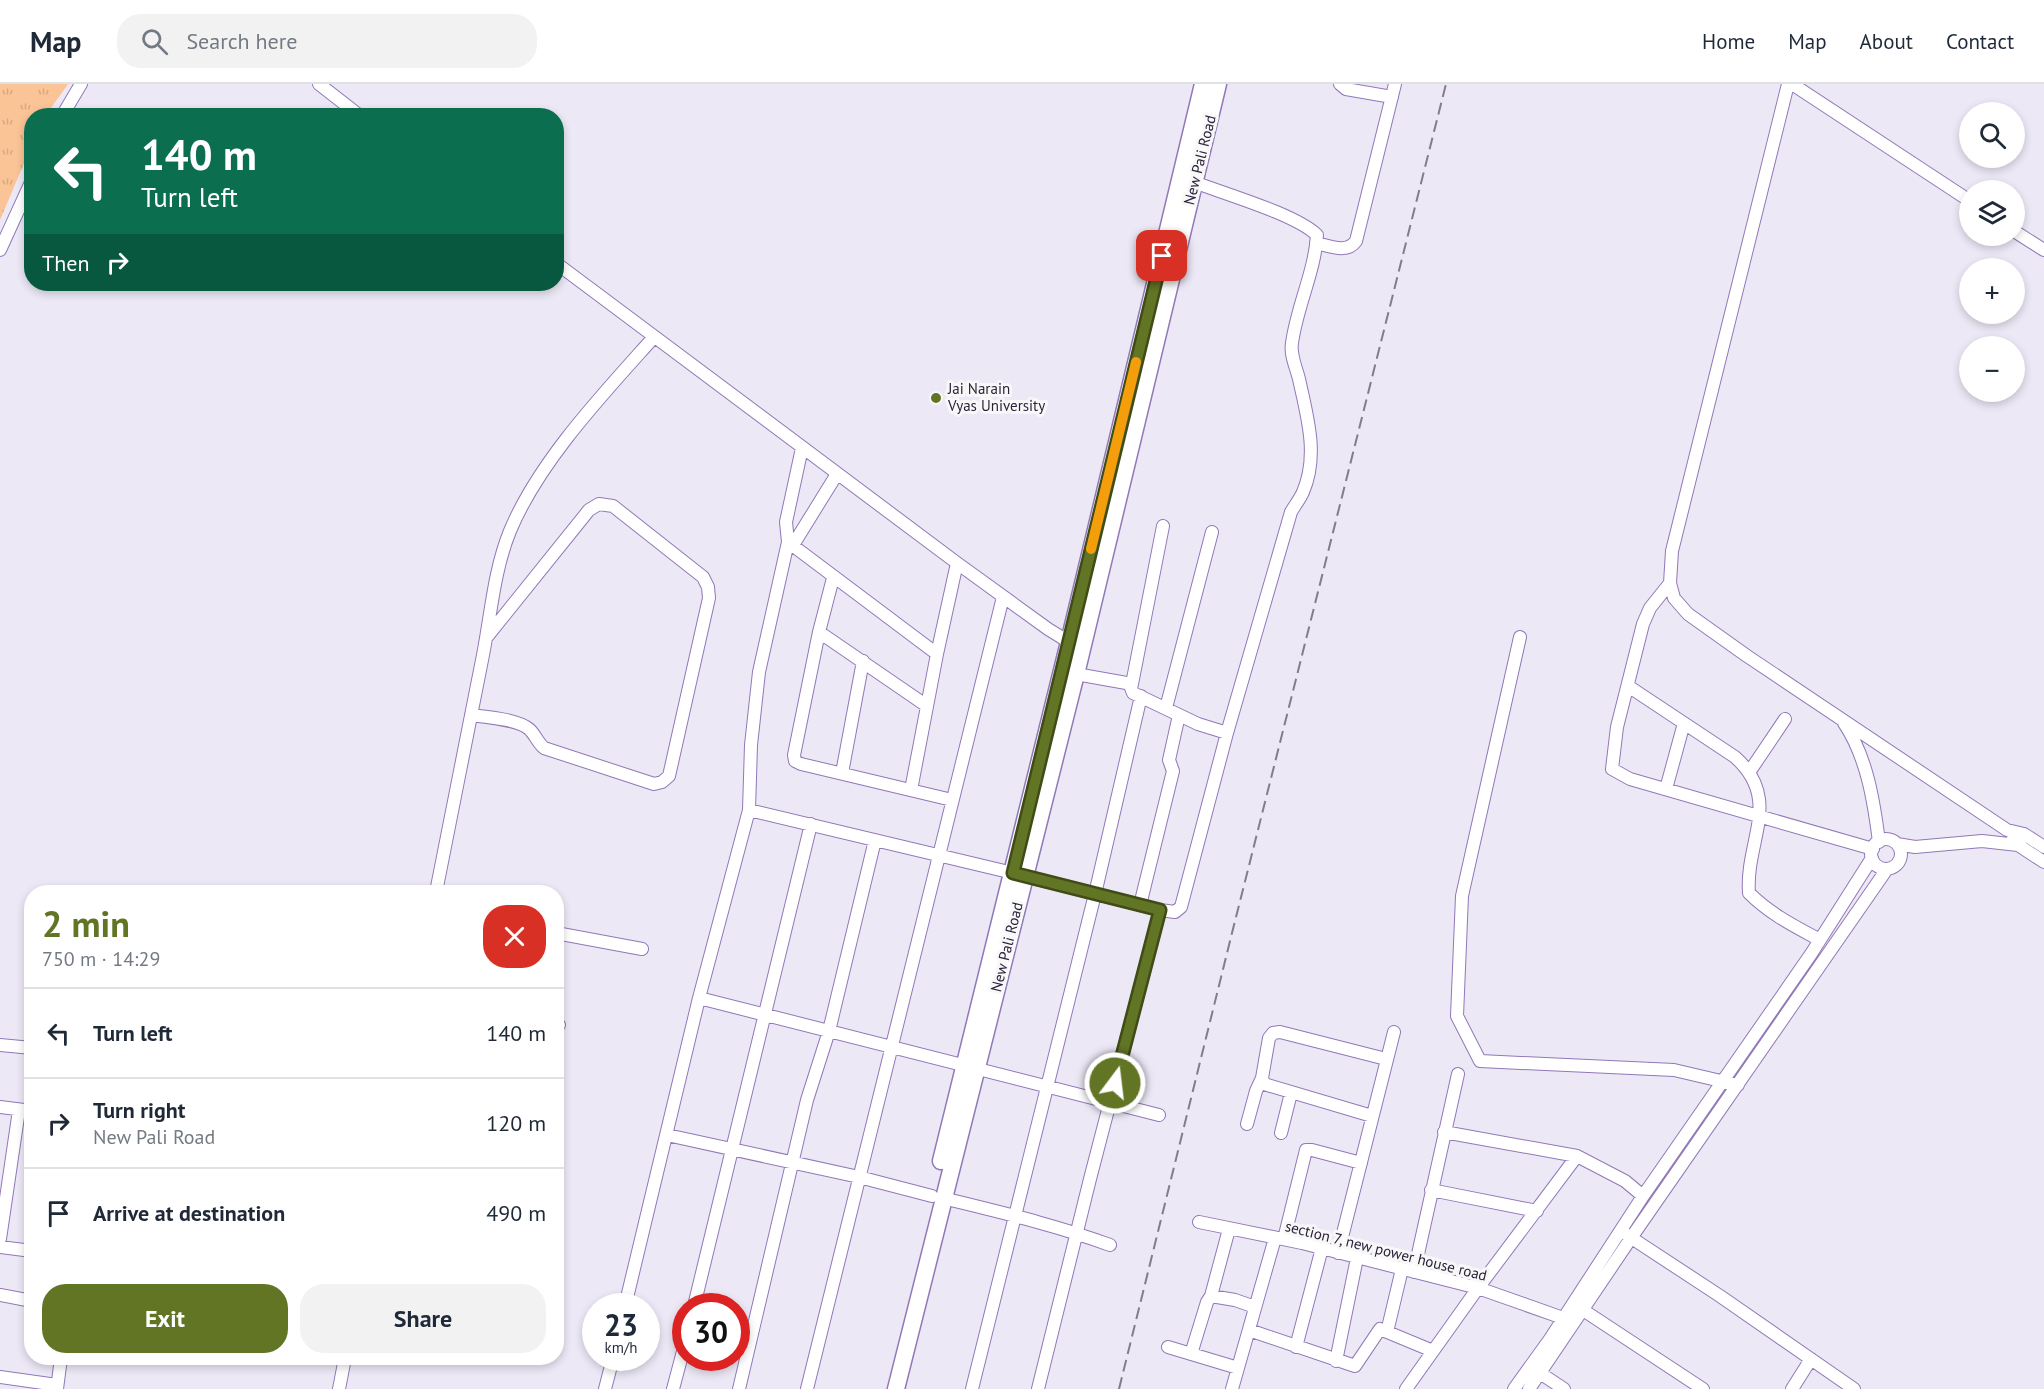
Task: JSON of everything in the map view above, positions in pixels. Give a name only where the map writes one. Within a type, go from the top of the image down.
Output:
[{"type":"highway","name":"New Pali Road","points":[[885,1389],[938,1197],[1019,874],[1069,642],[1203,84]]},
{"type":"highway","name":"New Pali Road","points":[[1019,874],[1076,674],[1218,84]]},
{"type":"highway","name":"New Pali Road","points":[[896,1389],[938,1197]]},
{"type":"street","points":[[67,108],[81,84]]},
{"type":"street","points":[[319,84],[350,108]]},
{"type":"street","points":[[1340,84],[1346,89],[1392,97]]},
{"type":"street","points":[[1316,243],[1346,249],[1356,240],[1395,84]]},
{"type":"street","points":[[1959,194],[1790,84],[1672,551],[1670,583],[1674,598],[1688,614],[2007,830],[2021,839],[2044,848]]},
{"type":"street","points":[[749,810],[1160,910],[1175,912],[1181,907],[1227,733],[1291,512],[1303,493],[1310,469],[1312,444],[1291,351],[1317,235],[1310,228],[1278,214],[1194,182]]},
{"type":"street","points":[[0,250],[24,198]]},
{"type":"street","points":[[2025,238],[2044,250]]},
{"type":"street","points":[[564,269],[1003,597],[1069,642]]},
{"type":"street","points":[[437,885],[503,551],[511,530],[531,491],[568,438],[602,394],[654,337]]},
{"type":"street","points":[[802,448],[786,522],[791,544],[833,578],[937,654]]},
{"type":"street","points":[[628,1293],[699,998],[749,810],[751,745],[759,672],[791,544],[837,474]]},
{"type":"street","points":[[471,715],[522,725],[527,727],[538,743],[544,747],[654,784],[662,782],[669,776],[709,598],[708,587],[703,577],[614,506],[599,504],[589,510],[486,638]]},
{"type":"street","points":[[1162,526],[1131,688],[1133,693],[1198,724],[1227,733]]},
{"type":"street","points":[[1166,708],[1212,532]]},
{"type":"street","points":[[911,790],[957,563]]},
{"type":"street","points":[[833,578],[819,632],[794,755],[795,761],[952,800]]},
{"type":"street","points":[[1670,583],[1650,608],[1643,624],[1617,727],[1611,761],[1612,769],[1630,779],[1874,850]]},
{"type":"street","points":[[807,1389],[1003,597]]},
{"type":"street","points":[[819,632],[927,706]]},
{"type":"street","points":[[1520,638],[1462,896],[1456,1016],[1480,1061],[1674,1070],[1738,1085]]},
{"type":"street","points":[[842,773],[863,661]]},
{"type":"street","points":[[1076,674],[1132,684]]},
{"type":"street","points":[[1628,686],[1735,757],[1750,771],[1758,791],[1760,816],[1748,879],[1749,893],[1761,906],[1785,922],[1820,940]]},
{"type":"street","points":[[972,1389],[1095,894],[1141,696]]},
{"type":"street","points":[[1140,905],[1173,771],[1169,760],[1179,715]]},
{"type":"street","points":[[1840,718],[1848,730],[1863,765],[1871,794],[1874,850],[1878,866],[1887,869]]},
{"type":"street","points":[[1750,771],[1785,719]]},
{"type":"street","points":[[1666,789],[1684,723]]},
{"type":"street","points":[[697,1293],[811,824]]},
{"type":"street","points":[[1529,1389],[1582,1310],[1626,1234],[1643,1196],[1820,940],[1874,850],[1888,840],[1916,847],[2021,839],[2044,862]]},
{"type":"street","points":[[739,1389],[807,1100],[829,1031],[875,840]]},
{"type":"street","points":[[1897,844],[1901,852],[1899,863]]},
{"type":"street","points":[[1514,1389],[1563,1318],[1738,1085],[1887,869],[1938,845]]},
{"type":"street","points":[[1038,1389],[1160,910]]},
{"type":"street","points":[[564,934],[642,949]]},
{"type":"street","points":[[699,998],[1159,1114]]},
{"type":"street","points":[[1372,1116],[1264,1084],[1269,1038],[1273,1033],[1280,1032],[1386,1059]]},
{"type":"street","points":[[1338,1253],[1394,1032]]},
{"type":"street","points":[[0,1045],[24,1047]]},
{"type":"street","points":[[1387,1332],[1408,1271],[1431,1190],[1458,1074]]},
{"type":"street","points":[[1247,1124],[1256,1091],[1263,1078]]},
{"type":"street","points":[[1281,1133],[1291,1093]]},
{"type":"street","points":[[0,1107],[24,1111]]},
{"type":"street","points":[[0,1239],[5,1171],[24,1114]]},
{"type":"street","points":[[1444,1132],[1577,1156],[1625,1181],[1643,1196]]},
{"type":"street","points":[[667,1135],[859,1177],[1014,1215],[1110,1245]]},
{"type":"street","points":[[1233,1389],[1255,1307],[1279,1239],[1306,1150],[1361,1163]]},
{"type":"street","points":[[1406,1389],[1577,1156]]},
{"type":"street","points":[[1431,1190],[1537,1211]]},
{"type":"street","name":"section 7, new power house road","points":[[1199,1222],[1322,1248],[1478,1288],[1563,1318]]},
{"type":"street","points":[[1191,1354],[1207,1302],[1211,1296],[1229,1229]]},
{"type":"street","points":[[1626,1234],[1854,1389]]},
{"type":"street","points":[[0,1247],[24,1250]]},
{"type":"street","points":[[1296,1347],[1322,1248]]},
{"type":"street","points":[[1336,1361],[1357,1258]]},
{"type":"street","points":[[0,1295],[24,1300]]},
{"type":"street","points":[[1211,1296],[1255,1307]]},
{"type":"street","points":[[1582,1310],[1703,1389]]},
{"type":"street","points":[[1249,1330],[1355,1366],[1380,1329],[1433,1351]]},
{"type":"street","points":[[1168,1347],[1238,1368]]},
{"type":"street","points":[[1792,1389],[1811,1359]]},
{"type":"street","points":[[0,1377],[57,1387],[60,1365]]},
{"type":"street","points":[[339,1389],[344,1365]]},
{"type":"street","points":[[605,1389],[610,1371]]},
{"type":"street","points":[[674,1389],[678,1371]]},
{"type":"street","points":[[1540,1373],[1564,1389]]},
{"type":"green space","points":[[0,84],[68,84],[51,108],[24,108],[24,163],[0,220]]},
{"type":"railway","points":[[1119,1389],[1446,84]]},
{"type":"slow traffic","points":[[1091,549],[1136,362]]},
{"type":"place","name":"Jai Narain Vyas University","points":[[936,398]]},
{"type":"route","points":[[1115,1083],[1160,910],[1013,873],[1162,256]]}]
